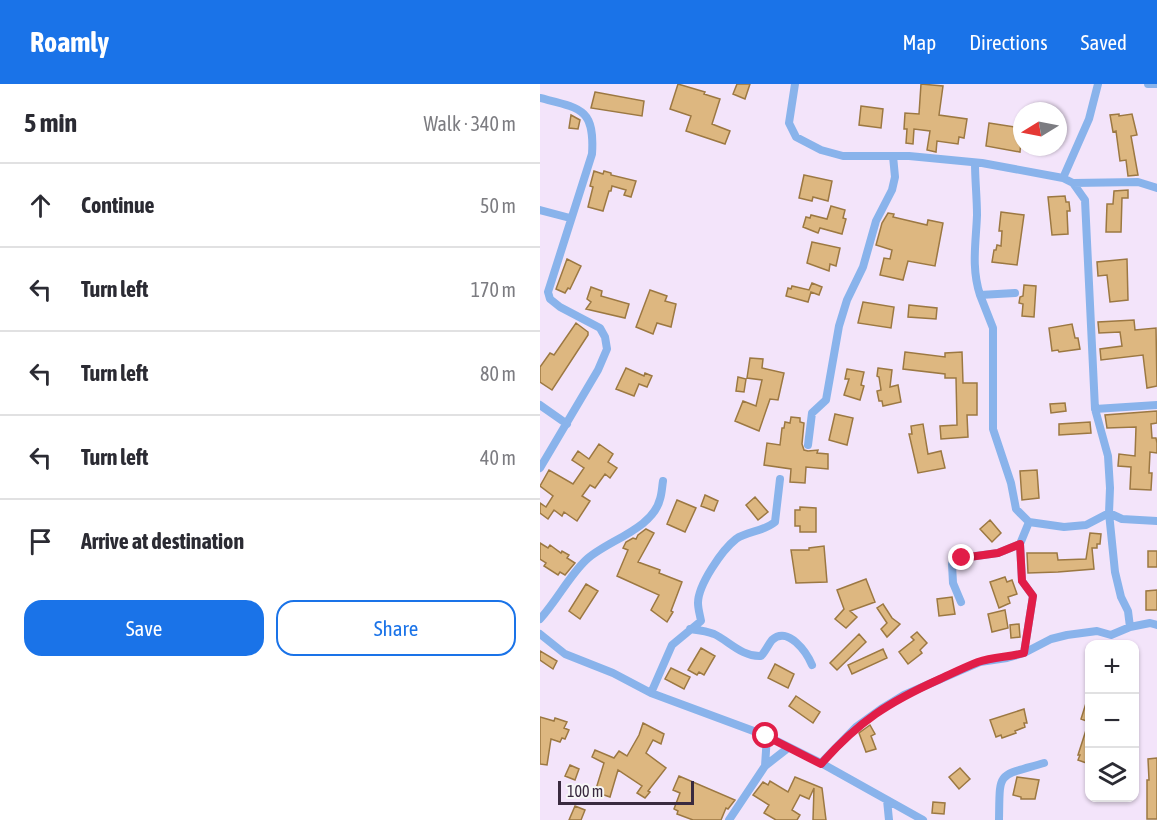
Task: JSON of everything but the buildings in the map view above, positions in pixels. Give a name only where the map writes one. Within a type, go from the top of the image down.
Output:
[{"type":"street","points":[[795,84],[789,123],[796,136],[821,150],[843,156],[893,156],[975,163],[1063,178],[1073,183],[1138,182],[1157,188]]},
{"type":"street","points":[[1063,178],[1089,119],[1098,84]]},
{"type":"street","points":[[1148,84],[1156,84]]},
{"type":"street","points":[[540,99],[574,108],[587,115],[591,125],[591,154],[548,292],[550,299],[560,307],[600,328],[608,349],[540,468]]},
{"type":"street","points":[[808,445],[812,413],[826,400],[839,326],[847,300],[862,267],[876,221],[892,190],[895,177],[893,156]]},
{"type":"street","points":[[975,163],[977,214],[973,265],[975,283],[993,328],[993,429],[1011,483],[1016,509],[1029,522],[1064,527],[1086,525],[1109,513]]},
{"type":"street","points":[[1073,183],[1085,200],[1095,409],[1108,456],[1109,513],[1115,572],[1121,597],[1128,611],[1130,627]]},
{"type":"street","points":[[540,210],[570,218]]},
{"type":"street","points":[[980,295],[1015,293]]},
{"type":"street","points":[[540,405],[567,424]]},
{"type":"street","points":[[1095,409],[1157,405]]},
{"type":"street","points":[[651,693],[672,645],[701,621],[698,601],[707,576],[724,552],[738,538],[767,529],[775,522],[780,479]]},
{"type":"street","points":[[540,619],[584,561],[640,525],[652,514],[660,501],[663,481]]},
{"type":"street","points":[[1109,513],[1122,519],[1157,521]]},
{"type":"street","points":[[1024,653],[1033,596],[1022,581],[1020,544],[1029,522]]},
{"type":"street","points":[[961,602],[953,583],[952,564],[962,558],[998,553],[1020,544]]},
{"type":"street","points":[[821,764],[856,727],[880,709],[904,695],[980,662],[1024,653],[1051,639],[1067,635],[1096,631],[1111,635],[1130,627],[1150,623],[1157,625]]},
{"type":"street","points":[[690,629],[714,634],[756,657],[761,656],[774,639],[782,636],[794,640],[806,652],[812,665]]},
{"type":"street","points":[[540,634],[565,654],[613,673],[651,693],[766,736],[923,820]]},
{"type":"street","points":[[765,766],[766,736]]},
{"type":"street","points":[[729,820],[765,766],[788,748]]},
{"type":"street","points":[[999,820],[999,783],[1005,774],[1044,763]]},
{"type":"street","points":[[887,800],[889,820]]},
{"type":"route","points":[[766,736],[821,764],[856,727],[904,695],[980,662],[1024,653],[1033,596],[1022,581],[1020,544],[998,553],[962,558]]}]
